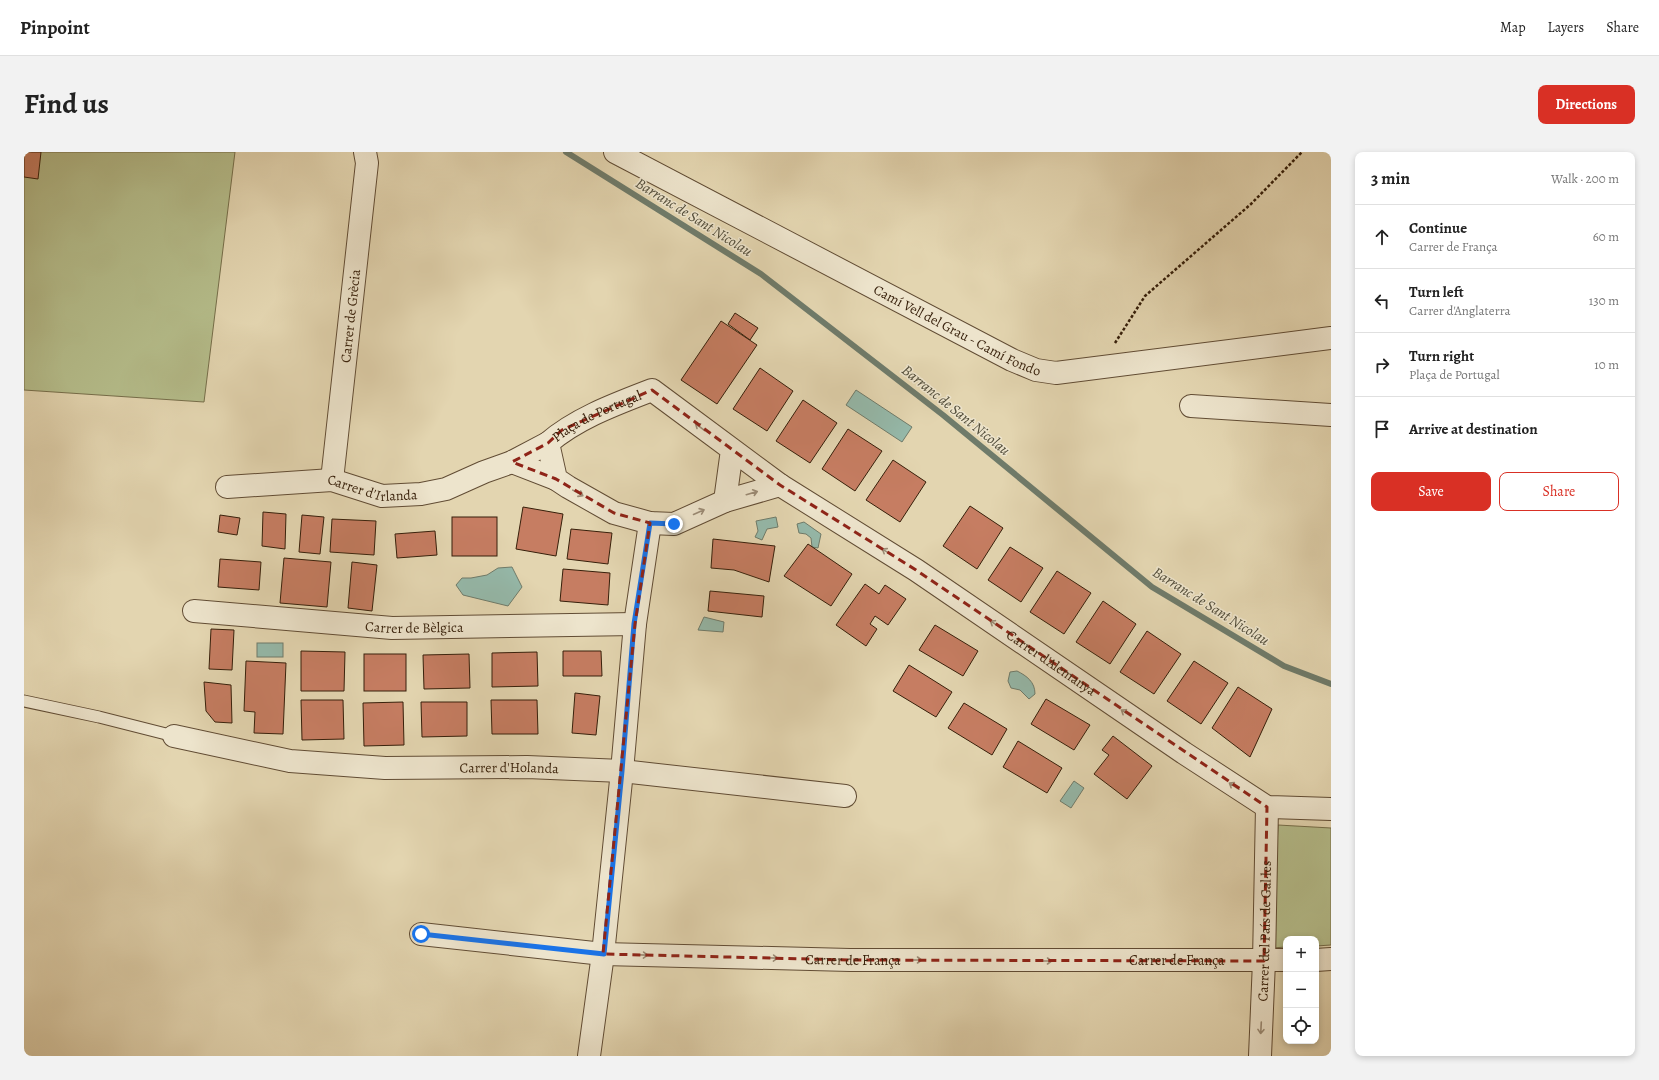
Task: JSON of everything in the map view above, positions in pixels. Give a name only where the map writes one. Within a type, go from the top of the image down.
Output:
[{"type":"street","name":"Carrer de Grècia","points":[[332,480],[367,163],[365,152]]},
{"type":"street","name":"Camí Vell del Grau - Camí Fondo","points":[[614,152],[1012,360],[1036,370],[1056,373],[1331,338]]},
{"type":"street","name":"Plaça de Portugal","points":[[556,479],[548,443],[562,430],[612,405],[652,390],[732,450]]},
{"type":"street","points":[[1191,406],[1331,415]]},
{"type":"street","name":"Carrer d'Irlanda","points":[[227,487],[332,480],[382,496],[421,494],[446,489],[484,472],[512,462],[548,443]]},
{"type":"street","points":[[725,501],[732,450]]},
{"type":"street","name":"Carrer d'Alemanya","points":[[732,450],[780,485],[916,570],[1184,753],[1266,807]]},
{"type":"street","points":[[512,462],[556,479],[614,513],[650,523],[674,524],[725,501],[780,485]]},
{"type":"street","points":[[589,1056],[604,954],[622,771],[634,624],[650,523]]},
{"type":"street","name":"Carrer de Bèlgica","points":[[194,611],[392,628],[634,624]]},
{"type":"street","name":"Carrer d'Holanda","points":[[174,736],[290,761],[385,768],[527,766],[622,771],[845,796]]},
{"type":"street","points":[[1266,807],[1331,809]]},
{"type":"street","name":"Carrer del País de Gal·les","points":[[1260,1056],[1264,961],[1266,807]]},
{"type":"street","name":"Carrer de França","points":[[421,934],[604,954],[858,960],[1283,960]]},
{"type":"street","points":[[1319,960],[1331,959]]},
{"type":"lane","points":[[24,701],[99,717],[174,736]]},
{"type":"path","points":[[1099,367],[1145,296],[1251,204],[1302,152]]},
{"type":"highlighted area","points":[[652,390],[780,485],[916,570],[1267,807],[1264,961],[850,960],[603,954],[635,624],[650,523],[614,513],[556,479],[512,462],[548,443],[562,430]]},
{"type":"green space","points":[[24,152],[235,152],[204,402],[24,390]]},
{"type":"green space","points":[[1278,825],[1331,828],[1331,945],[1319,946],[1319,936],[1283,936],[1283,947],[1272,948]]},
{"type":"shaded area","points":[[856,390],[912,427],[902,442],[846,405]]},
{"type":"shaded area","points":[[776,517],[778,527],[767,529],[762,540],[755,537],[758,531],[756,521]]},
{"type":"shaded area","points":[[804,522],[821,534],[818,548],[812,547],[811,538],[806,534],[799,533],[797,524]]},
{"type":"shaded area","points":[[512,567],[522,587],[508,606],[463,595],[456,585],[462,578],[487,575],[498,568]]},
{"type":"shaded area","points":[[704,617],[724,622],[723,632],[698,630]]},
{"type":"shaded area","points":[[257,643],[283,643],[283,657],[257,657]]},
{"type":"shaded area","points":[[1017,671],[1027,677],[1034,686],[1035,694],[1029,699],[1020,690],[1011,688],[1008,681],[1010,672]]},
{"type":"shaded area","points":[[1074,781],[1084,788],[1071,808],[1060,801]]},
{"type":"building","points":[[24,152],[41,152],[38,179],[24,177]]},
{"type":"building","points":[[735,313],[758,328],[750,340],[728,324]]},
{"type":"building","points":[[721,321],[757,345],[717,404],[681,380]]},
{"type":"building","points":[[760,368],[793,391],[767,431],[733,409]]},
{"type":"building","points":[[803,400],[837,423],[810,463],[776,441]]},
{"type":"building","points":[[848,429],[882,451],[855,491],[822,469]]},
{"type":"building","points":[[893,460],[926,482],[900,522],[866,500]]},
{"type":"building","points":[[970,506],[1003,528],[977,569],[943,546]]},
{"type":"building","points":[[523,507],[563,514],[556,556],[516,549]]},
{"type":"building","points":[[263,512],[286,514],[285,549],[262,546]]},
{"type":"building","points":[[220,515],[240,518],[237,535],[218,532]]},
{"type":"building","points":[[302,515],[324,517],[320,554],[299,552]]},
{"type":"building","points":[[452,517],[497,517],[497,556],[452,556]]},
{"type":"building","points":[[332,519],[376,521],[374,555],[330,552]]},
{"type":"building","points":[[571,529],[612,533],[608,564],[567,559]]},
{"type":"building","points":[[435,531],[437,555],[397,558],[395,534]]},
{"type":"building","points":[[713,539],[775,546],[769,582],[734,570],[711,568]]},
{"type":"building","points":[[808,544],[852,574],[831,606],[784,576]]},
{"type":"building","points":[[1010,547],[1043,568],[1021,602],[988,580]]},
{"type":"building","points":[[284,558],[331,562],[327,607],[280,603]]},
{"type":"building","points":[[220,559],[261,562],[259,590],[218,587]]},
{"type":"building","points":[[352,562],[377,565],[372,611],[348,608]]},
{"type":"building","points":[[563,569],[610,573],[608,605],[560,601]]},
{"type":"building","points":[[1057,571],[1091,593],[1064,634],[1030,612]]},
{"type":"building","points":[[865,584],[879,594],[885,585],[906,599],[888,625],[875,616],[870,624],[877,629],[866,646],[836,625]]},
{"type":"building","points":[[710,591],[764,596],[762,617],[708,611]]},
{"type":"building","points":[[1103,601],[1136,624],[1110,664],[1076,642]]},
{"type":"building","points":[[935,625],[978,651],[963,676],[919,650]]},
{"type":"building","points":[[211,629],[234,630],[232,670],[209,669]]},
{"type":"building","points":[[1147,631],[1181,654],[1154,694],[1120,672]]},
{"type":"building","points":[[301,651],[345,652],[344,691],[301,691]]},
{"type":"building","points":[[563,651],[601,651],[602,676],[563,676]]},
{"type":"building","points":[[537,652],[538,686],[492,687],[492,653]]},
{"type":"building","points":[[364,654],[406,654],[406,691],[364,691]]},
{"type":"building","points":[[469,654],[470,688],[424,689],[423,655]]},
{"type":"building","points":[[246,661],[286,663],[283,734],[254,733],[255,712],[244,711]]},
{"type":"building","points":[[1194,661],[1228,683],[1201,724],[1167,701]]},
{"type":"building","points":[[909,665],[952,692],[936,717],[893,691]]},
{"type":"building","points":[[204,682],[231,685],[232,723],[215,722],[206,711]]},
{"type":"building","points":[[1238,687],[1272,709],[1250,757],[1212,728]]},
{"type":"building","points":[[575,693],[600,696],[596,735],[572,733]]},
{"type":"building","points":[[1046,699],[1090,725],[1074,750],[1031,724]]},
{"type":"building","points":[[301,700],[343,700],[344,739],[302,740]]},
{"type":"building","points":[[491,700],[537,700],[538,734],[492,734]]},
{"type":"building","points":[[403,702],[404,745],[364,746],[363,703]]},
{"type":"building","points":[[421,702],[467,702],[467,736],[422,737]]},
{"type":"building","points":[[964,703],[1007,729],[992,755],[948,728]]},
{"type":"building","points":[[1113,736],[1152,766],[1127,799],[1094,774],[1109,755],[1102,750]]},
{"type":"building","points":[[1018,741],[1062,768],[1047,793],[1003,767]]},
{"type":"waterway","name":"Barranc de Sant Nicolau","points":[[566,152],[761,274],[943,415],[1152,587],[1284,666],[1331,684]]},
{"type":"route","points":[[421,934],[604,954],[622,771],[634,624],[650,523],[674,524]]}]
